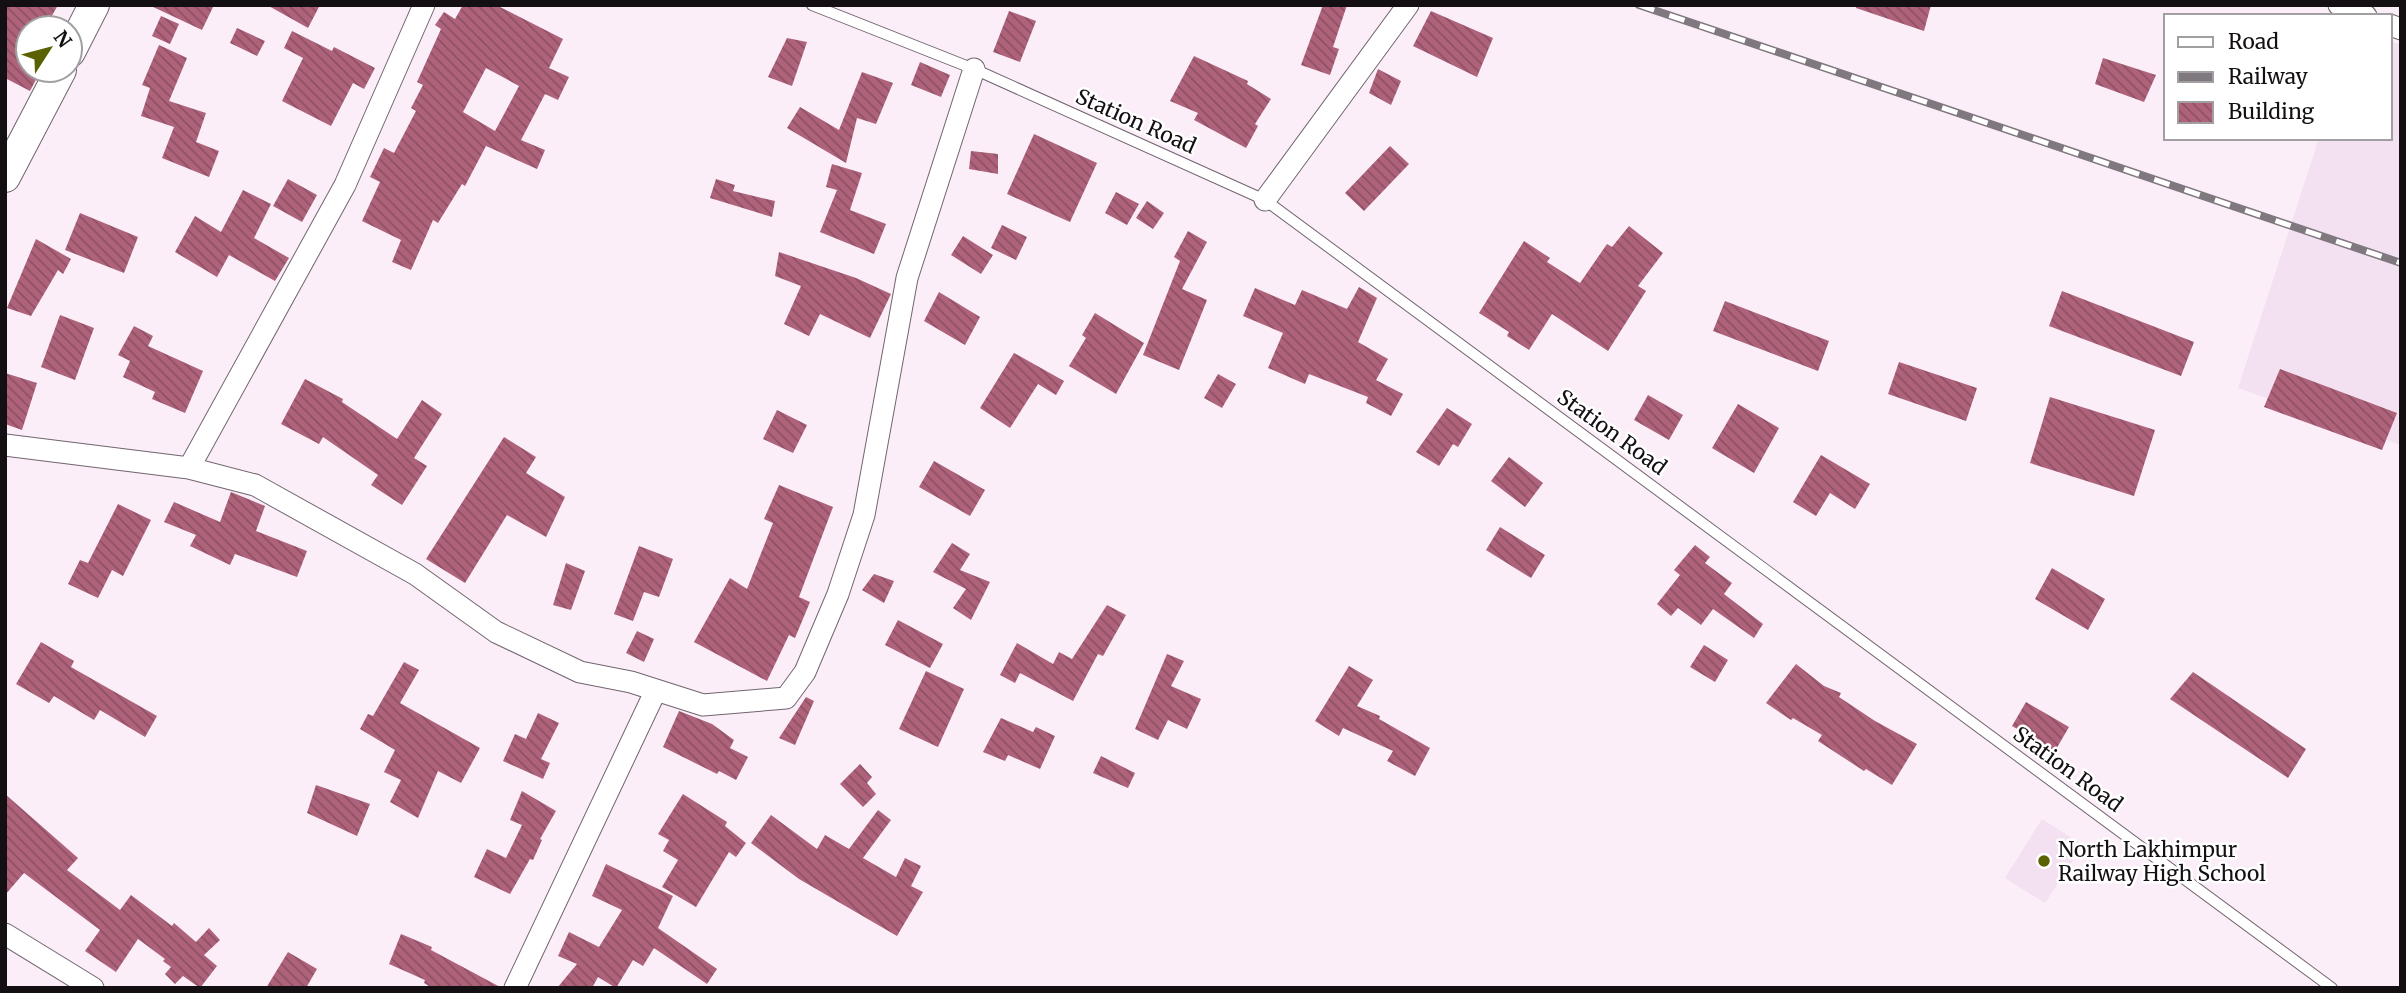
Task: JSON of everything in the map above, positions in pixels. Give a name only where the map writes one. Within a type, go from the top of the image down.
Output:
[{"type":"street","points":[[84,25],[94,5]]},
{"type":"street","points":[[189,468],[345,186],[424,5]]},
{"type":"street","points":[[1265,200],[1408,5]]},
{"type":"street","points":[[2339,5],[2361,14]]},
{"type":"street","points":[[5,445],[189,468],[255,485],[415,574],[496,632],[580,672],[656,690],[704,705],[786,698],[805,672],[838,594],[864,515],[906,278],[974,69]]},
{"type":"street","points":[[5,177],[54,84]]},
{"type":"street","points":[[515,988],[656,690]]},
{"type":"street","points":[[5,934],[93,988]]},
{"type":"lane","name":"Station Road","points":[[813,5],[974,69],[1265,200],[2332,988]]},
{"type":"shaded area","points":[[2392,42],[2401,45],[2401,445],[2238,388],[2318,140],[2392,140]]},
{"type":"shaded area","name":"North Lakhimpur Railway High School","points":[[2042,819],[2083,845],[2045,903],[2005,878]]},
{"type":"building","points":[[5,5],[58,5],[53,14],[14,14],[14,83],[5,78]]},
{"type":"building","points":[[149,5],[214,5],[202,30]]},
{"type":"building","points":[[267,5],[320,5],[308,28]]},
{"type":"building","points":[[463,5],[496,5],[563,39],[549,68],[569,77],[558,100],[545,94],[521,140],[545,150],[537,169],[486,146],[465,186],[462,184],[438,223],[433,220],[411,270],[392,262],[401,240],[362,221],[380,182],[370,177],[384,148],[394,153],[416,111],[411,108],[423,85],[417,82],[441,29],[435,25],[444,12],[455,19]],"holes":[[[486,68],[519,86],[495,131],[463,112]]]},
{"type":"building","points":[[1323,5],[1347,5],[1333,47],[1339,49],[1330,75],[1301,65]]},
{"type":"building","points":[[1857,5],[1931,5],[1924,31],[1856,8]]},
{"type":"building","points":[[1009,11],[1036,21],[1020,62],[993,52]]},
{"type":"building","points":[[1431,11],[1493,38],[1477,77],[1413,46]]},
{"type":"building","points":[[161,16],[179,24],[170,44],[152,36]]},
{"type":"building","points":[[237,28],[265,41],[257,56],[230,43]]},
{"type":"building","points":[[292,31],[332,51],[334,47],[375,68],[364,89],[353,83],[331,126],[282,101],[303,58],[284,48]]},
{"type":"building","points":[[787,38],[807,42],[792,86],[768,77]]},
{"type":"building","points":[[159,45],[187,58],[169,101],[206,113],[196,142],[219,151],[209,177],[162,158],[174,127],[141,116],[150,88],[142,85]]},
{"type":"building","points":[[1194,56],[1248,81],[1247,84],[1271,99],[1255,124],[1258,126],[1246,148],[1194,120],[1198,113],[1170,101]]},
{"type":"building","points":[[2103,58],[2156,75],[2144,102],[2095,84]]},
{"type":"building","points":[[920,62],[950,75],[941,97],[911,85]]},
{"type":"building","points":[[1378,69],[1401,81],[1391,105],[1369,93]]},
{"type":"building","points":[[862,72],[893,83],[876,124],[857,118],[846,163],[787,128],[800,107],[839,130]]},
{"type":"building","points":[[17,84],[34,84],[30,91]]},
{"type":"building","points":[[1034,134],[1097,163],[1070,222],[1007,194]]},
{"type":"building","points":[[1390,146],[1409,164],[1364,211],[1345,193]]},
{"type":"building","points":[[971,151],[998,154],[998,174],[969,169]]},
{"type":"building","points":[[832,164],[862,173],[850,210],[886,224],[874,254],[820,232],[837,190],[826,187]]},
{"type":"building","points":[[288,179],[317,195],[302,222],[273,206]]},
{"type":"building","points":[[716,179],[735,185],[733,191],[775,201],[772,217],[710,198]]},
{"type":"building","points":[[243,190],[271,204],[254,238],[289,258],[275,281],[229,255],[217,277],[175,252],[195,216],[221,232]]},
{"type":"building","points":[[1116,192],[1139,204],[1127,225],[1105,213]]},
{"type":"building","points":[[1147,201],[1164,213],[1153,229],[1136,218]]},
{"type":"building","points":[[80,213],[138,237],[124,273],[65,250]]},
{"type":"building","points":[[1002,225],[1027,237],[1016,260],[991,248]]},
{"type":"building","points":[[1629,226],[1663,253],[1638,286],[1646,291],[1608,351],[1552,314],[1529,350],[1507,336],[1509,332],[1479,313],[1524,241],[1550,258],[1547,262],[1580,283],[1607,244],[1612,247]]},
{"type":"building","points":[[1188,231],[1207,242],[1182,289],[1207,300],[1179,370],[1143,355],[1180,261],[1174,257]]},
{"type":"building","points":[[963,236],[993,255],[981,274],[951,255]]},
{"type":"building","points":[[36,239],[71,259],[63,274],[58,270],[31,316],[7,308]]},
{"type":"building","points":[[779,252],[856,278],[891,294],[870,338],[820,314],[809,336],[784,324],[801,286],[775,276]]},
{"type":"building","points":[[1359,287],[1377,298],[1358,342],[1388,359],[1376,380],[1403,394],[1391,416],[1366,403],[1368,397],[1309,374],[1305,384],[1268,368],[1283,333],[1243,316],[1255,288],[1295,305],[1302,290],[1347,309]]},
{"type":"building","points":[[2062,291],[2194,342],[2181,376],[2049,326]]},
{"type":"building","points":[[939,292],[980,317],[965,345],[924,321]]},
{"type":"building","points":[[1725,301],[1829,341],[1818,371],[1713,331]]},
{"type":"building","points":[[1095,313],[1144,343],[1116,394],[1069,366],[1086,338],[1082,335]]},
{"type":"building","points":[[60,315],[94,328],[75,380],[41,367]]},
{"type":"building","points":[[134,326],[153,336],[148,346],[203,371],[185,413],[152,399],[155,392],[123,377],[130,361],[118,355]]},
{"type":"building","points":[[1014,353],[1064,381],[1056,395],[1038,384],[1010,428],[980,408]]},
{"type":"building","points":[[1899,362],[1977,388],[1966,421],[1888,394]]},
{"type":"building","points":[[2280,369],[2397,413],[2382,450],[2264,407]]},
{"type":"building","points":[[5,373],[37,383],[22,430],[5,424]]},
{"type":"building","points":[[1218,374],[1236,384],[1222,408],[1204,398]]},
{"type":"building","points":[[305,379],[343,399],[342,402],[397,439],[422,400],[442,414],[414,458],[427,466],[402,505],[371,485],[378,475],[323,437],[319,444],[281,424]]},
{"type":"building","points":[[1648,395],[1683,415],[1669,440],[1634,420]]},
{"type":"building","points":[[2050,397],[2155,430],[2134,496],[2030,463]]},
{"type":"building","points":[[1738,404],[1779,428],[1754,473],[1712,448]]},
{"type":"building","points":[[1447,408],[1472,424],[1458,447],[1453,444],[1439,466],[1416,452]]},
{"type":"building","points":[[777,410],[807,425],[793,453],[763,439]]},
{"type":"building","points":[[504,437],[536,457],[526,473],[565,497],[546,537],[507,515],[465,583],[426,559]]},
{"type":"building","points":[[1821,455],[1870,484],[1855,509],[1830,493],[1816,516],[1793,502]]},
{"type":"building","points":[[1509,457],[1543,483],[1525,507],[1491,481]]},
{"type":"building","points":[[934,461],[985,490],[970,516],[919,487]]},
{"type":"building","points":[[779,485],[833,507],[799,597],[810,602],[795,638],[789,635],[767,681],[694,642],[730,578],[747,589],[773,523],[764,519]]},
{"type":"building","points":[[231,492],[265,506],[256,531],[307,551],[297,577],[235,554],[230,565],[190,546],[196,535],[164,522],[174,502],[220,522]]},
{"type":"building","points":[[118,504],[151,520],[123,576],[112,570],[98,598],[68,584],[80,560],[88,563]]},
{"type":"building","points":[[1500,527],[1545,555],[1531,578],[1486,550]]},
{"type":"building","points":[[952,543],[970,554],[960,570],[990,582],[971,620],[953,608],[966,589],[933,572]]},
{"type":"building","points":[[1695,545],[1710,557],[1705,563],[1732,583],[1724,594],[1763,624],[1754,638],[1713,609],[1701,625],[1678,608],[1671,616],[1657,604],[1680,575],[1674,570]]},
{"type":"building","points":[[639,546],[673,559],[659,597],[644,592],[633,621],[614,614]]},
{"type":"building","points":[[566,563],[585,571],[571,610],[553,605]]},
{"type":"building","points":[[2052,568],[2105,599],[2088,630],[2035,599]]},
{"type":"building","points":[[874,574],[894,581],[884,603],[862,590]]},
{"type":"building","points":[[1107,605],[1126,615],[1103,656],[1098,654],[1073,701],[1020,673],[1015,683],[1000,675],[1017,643],[1053,664],[1059,652],[1072,659]]},
{"type":"building","points":[[898,620],[943,644],[930,668],[885,645]]},
{"type":"building","points":[[637,631],[654,639],[644,662],[626,653]]},
{"type":"building","points":[[41,642],[74,661],[71,667],[157,716],[145,737],[100,710],[94,720],[54,696],[49,703],[16,684]]},
{"type":"building","points":[[1704,645],[1728,660],[1715,682],[1690,667]]},
{"type":"building","points":[[1167,654],[1184,661],[1171,686],[1201,699],[1187,729],[1168,720],[1158,740],[1135,729]]},
{"type":"building","points":[[404,662],[419,670],[400,703],[480,748],[461,783],[438,771],[418,818],[390,802],[401,780],[384,772],[395,750],[360,729],[368,714],[373,716]]},
{"type":"building","points":[[1796,664],[1824,686],[1841,693],[1839,697],[1875,721],[1917,744],[1892,785],[1866,769],[1864,771],[1818,741],[1822,735],[1793,718],[1791,720],[1766,703]]},
{"type":"building","points":[[1349,666],[1373,680],[1357,706],[1380,716],[1379,719],[1430,748],[1415,776],[1387,761],[1393,751],[1343,728],[1339,736],[1315,721]]},
{"type":"building","points":[[926,671],[964,689],[938,747],[899,729]]},
{"type":"building","points":[[2193,672],[2306,749],[2288,778],[2170,699]]},
{"type":"building","points":[[806,697],[814,701],[795,745],[779,738]]},
{"type":"building","points":[[2026,702],[2069,727],[2055,751],[2012,726]]},
{"type":"building","points":[[679,711],[712,724],[734,740],[730,748],[748,757],[736,780],[719,771],[717,774],[663,747]]},
{"type":"building","points":[[538,713],[559,723],[541,759],[550,763],[543,779],[503,761],[515,734],[526,739]]},
{"type":"building","points":[[1001,718],[1033,732],[1036,727],[1055,736],[1040,769],[1008,755],[1005,761],[983,752]]},
{"type":"building","points":[[1101,756],[1135,773],[1128,788],[1093,773]]},
{"type":"building","points":[[860,764],[872,777],[867,783],[876,794],[863,807],[840,784]]},
{"type":"building","points":[[316,785],[370,804],[357,836],[307,813]]},
{"type":"building","points":[[522,791],[556,811],[540,839],[542,840],[533,860],[530,859],[510,894],[474,877],[487,849],[506,858],[522,825],[510,820]]},
{"type":"building","points":[[5,794],[78,858],[67,870],[120,910],[131,895],[172,926],[174,923],[196,942],[209,928],[220,940],[204,955],[217,966],[200,988],[183,976],[175,984],[165,974],[171,967],[163,961],[165,959],[138,939],[116,972],[85,951],[100,930],[24,873],[5,895]]},
{"type":"building","points":[[683,794],[727,822],[725,826],[746,843],[736,857],[729,852],[696,907],[662,887],[678,860],[663,851],[669,840],[658,834]]},
{"type":"building","points":[[878,810],[891,820],[863,858],[896,877],[905,858],[921,866],[911,886],[923,892],[897,936],[799,879],[751,843],[771,815],[817,849],[825,835],[849,849]]},
{"type":"building","points":[[606,864],[673,896],[658,928],[717,969],[707,984],[654,948],[643,966],[633,960],[616,988],[598,977],[592,988],[557,988],[577,964],[558,956],[569,932],[599,947],[622,910],[592,896]]},
{"type":"building","points":[[401,934],[432,947],[431,950],[502,988],[432,988],[424,983],[425,980],[389,964]]},
{"type":"building","points":[[288,952],[317,969],[306,988],[266,988]]},
{"type":"railway","points":[[1639,5],[2401,263]]},
{"type":"place","name":"North Lakhimpur Railway High School","points":[[2044,861]]}]
